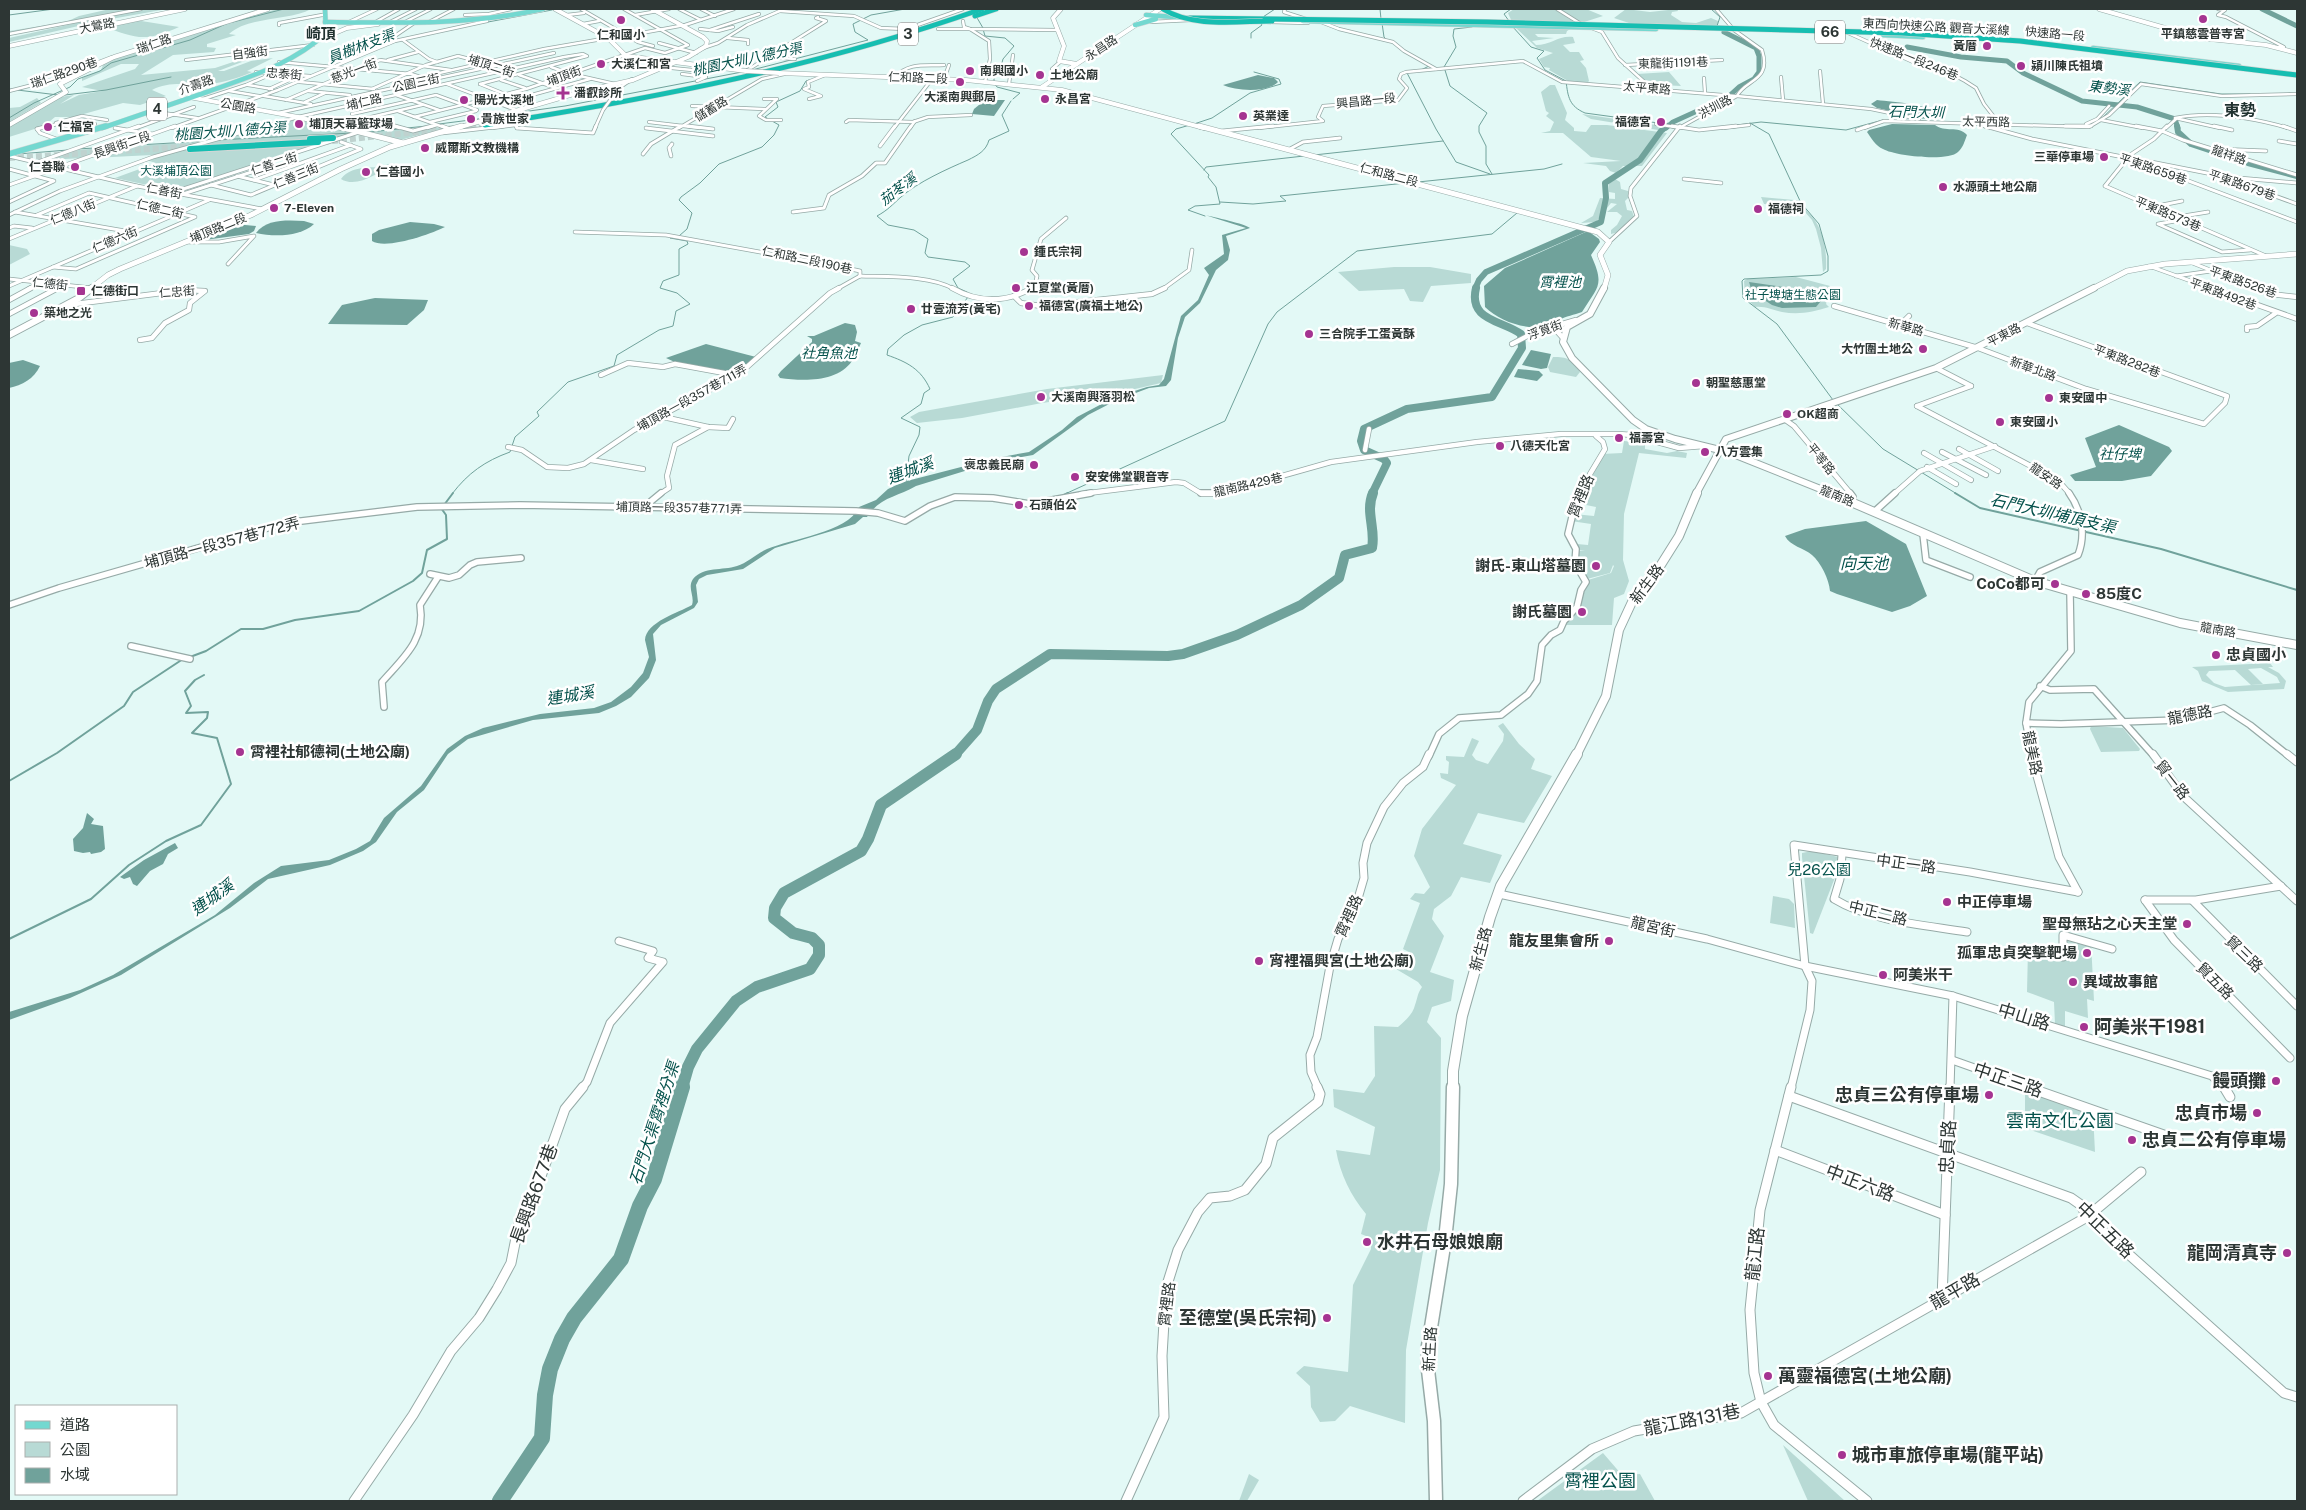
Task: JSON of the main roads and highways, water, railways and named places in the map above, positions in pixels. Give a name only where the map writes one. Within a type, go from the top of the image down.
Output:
[{"type":"highway","points":[[891,37],[969,9]]},
{"type":"highway","name":"3","points":[[485,125],[762,71],[891,37],[975,9]]},
{"type":"highway","name":"3","points":[[496,121],[513,120],[677,93],[833,56],[916,32],[982,9]]},
{"type":"highway","points":[[963,20],[990,9]]},
{"type":"highway","points":[[833,56],[996,9]]},
{"type":"highway","name":"66","points":[[1162,9],[1173,15],[1198,19],[1364,22]]},
{"type":"highway","name":"66","points":[[1171,9],[1187,15],[1208,17],[1364,22]]},
{"type":"highway","points":[[1190,18],[1364,22]]},
{"type":"highway","points":[[1203,19],[1266,19]]},
{"type":"highway","name":"東西向快速公路 觀音大溪線","points":[[1364,22],[1903,34],[2088,49],[2297,75]]},
{"type":"highway","points":[[206,145],[334,138]]},
{"type":"highway","points":[[190,149],[318,142]]},
{"type":"main road","points":[[324,9],[322,15],[325,22]]},
{"type":"main road","points":[[324,9],[325,22]]},
{"type":"main road","points":[[325,22],[372,24],[487,21],[543,9]]},
{"type":"main road","points":[[1162,9],[1160,14],[1175,17]]},
{"type":"main road","points":[[1175,17],[1148,15],[1182,18]]},
{"type":"main road","name":"66","points":[[1175,17],[1516,24]]},
{"type":"main road","points":[[1135,26],[1153,20],[1182,18]]},
{"type":"main road","name":"66","points":[[1182,18],[1324,23],[1516,24]]},
{"type":"main road","points":[[1226,20],[1235,21]]},
{"type":"main road","name":"介壽路","points":[[9,154],[82,135],[258,72],[302,54],[321,39],[326,32],[325,22]]},
{"type":"main road","name":"快速路一段","points":[[1516,24],[1719,28],[1979,40],[2080,49],[2297,75]]},
{"type":"main road","name":"快速路一段","points":[[1516,24],[1593,28],[1719,28]]},
{"type":"main road","name":"快速路一段","points":[[1733,29],[1838,30],[1928,34],[2056,44],[2164,56],[2297,75]]},
{"type":"main road","name":"介壽路","points":[[9,154],[151,111]]},
{"type":"water","points":[[1900,23],[1936,27],[1952,33],[1910,31],[1892,27]]},
{"type":"water","points":[[1258,75],[1274,78],[1278,82],[1267,88],[1251,90],[1236,89],[1223,85]]},
{"type":"water","points":[[985,100],[1005,100],[994,116],[972,114],[974,109]]},
{"type":"water","points":[[1877,100],[1922,106],[1943,116],[1928,119],[1919,118],[1877,108],[1871,104]]},
{"type":"water","points":[[1892,124],[1935,125],[1943,129],[1960,130],[1967,135],[1964,144],[1958,152],[1952,155],[1944,157],[1909,156],[1880,148],[1867,132]]},
{"type":"water","points":[[1205,215],[1250,228],[1226,236],[1230,250],[1228,260],[1216,270],[1200,303],[1185,317],[1178,338],[1171,380],[1166,386],[1149,388],[1117,400],[1088,415],[1033,455],[994,462],[916,486],[883,501],[867,517],[863,517],[855,524],[775,548],[743,569],[707,575],[699,579],[696,585],[698,602],[694,608],[661,625],[653,634],[656,660],[649,678],[631,697],[599,713],[533,720],[468,739],[448,754],[424,790],[397,812],[376,842],[363,851],[330,865],[268,879],[230,908],[121,975],[70,998],[9,1020],[9,1012],[80,990],[113,975],[215,915],[254,883],[281,866],[329,860],[370,841],[384,818],[421,786],[447,749],[465,736],[483,728],[540,714],[594,708],[611,702],[631,687],[643,673],[649,657],[645,640],[651,628],[692,605],[691,582],[702,572],[737,566],[777,545],[832,529],[853,516],[859,507],[876,500],[888,489],[903,482],[996,458],[1029,452],[1062,430],[1077,417],[1113,398],[1159,385],[1164,379],[1181,316],[1198,300],[1209,275],[1204,268],[1224,254],[1222,235],[1246,228]]},
{"type":"water","points":[[304,221],[314,224],[294,234],[271,235],[256,233],[260,228],[271,223]]},
{"type":"water","points":[[410,222],[445,227],[419,237],[398,242],[387,244],[372,241],[372,234],[379,230]]},
{"type":"water","points":[[234,224],[256,226],[254,231],[249,234],[197,241],[202,237]]},
{"type":"water","name":"霄裡池","points":[[1588,231],[1599,239],[1600,242],[1591,255],[1599,280],[1596,291],[1582,312],[1562,319],[1550,326],[1533,327],[1506,321],[1485,307],[1484,286],[1505,268]]},
{"type":"water","points":[[1749,282],[1811,291],[1820,296],[1821,301],[1816,307],[1782,308],[1772,305],[1752,292]]},
{"type":"water","points":[[375,298],[428,300],[424,310],[407,325],[328,324],[342,305]]},
{"type":"water","name":"社角魚池","points":[[845,323],[855,325],[857,332],[855,341],[861,343],[846,368],[838,373],[819,379],[798,380],[780,378],[778,375],[781,371],[812,342],[812,339],[807,336],[814,336]]},
{"type":"water","points":[[706,344],[756,357],[735,373],[679,364],[666,358]]},
{"type":"water","points":[[1531,350],[1551,354],[1547,368],[1541,369],[1522,365]]},
{"type":"water","points":[[23,360],[40,366],[27,381],[9,388],[9,363]]},
{"type":"water","points":[[1518,369],[1539,371],[1543,375],[1537,381],[1514,377]]},
{"type":"water","name":"社仔埤","points":[[2119,425],[2169,447],[2172,451],[2151,476],[2122,481],[2075,481],[2070,475],[2096,467],[2085,438]]},
{"type":"water","name":"向天池","points":[[1866,521],[1906,544],[1927,596],[1910,606],[1892,612],[1837,594],[1830,591],[1826,576],[1815,558],[1794,545],[1785,536],[1805,529]]},
{"type":"water","points":[[87,813],[94,819],[91,824],[103,826],[105,849],[101,852],[91,854],[90,852],[74,851],[73,839],[83,828]]},
{"type":"water","points":[[175,843],[178,848],[168,854],[163,864],[150,871],[137,886],[133,884],[130,877],[124,879],[120,877],[144,860]]},
{"type":"waterway","points":[[9,15],[54,9]]},
{"type":"waterway","points":[[233,22],[284,9]]},
{"type":"waterway","name":"桃園大圳八德分渠","points":[[752,70],[868,40],[855,32],[853,24],[871,15],[905,9]]},
{"type":"waterway","points":[[1263,17],[1275,9]]},
{"type":"waterway","points":[[1380,9],[1381,19]]},
{"type":"waterway","name":"石門大圳","points":[[1509,21],[1504,14],[1511,9]]},
{"type":"waterway","points":[[1711,9],[1720,17],[1717,26]]},
{"type":"waterway","points":[[2262,9],[2297,26]]},
{"type":"waterway","name":"員樹林支渠","points":[[488,22],[552,10]]},
{"type":"waterway","name":"茄苳溪","points":[[976,16],[983,28]]},
{"type":"waterway","points":[[1251,38],[1251,33],[1262,25],[1260,22]]},
{"type":"waterway","points":[[53,94],[70,87],[78,79],[100,71],[111,63],[190,40],[228,23]]},
{"type":"waterway","points":[[1382,23],[1384,37],[1387,40]]},
{"type":"waterway","name":"石門大圳","points":[[1512,26],[1531,47],[1544,51],[1537,58],[1545,70],[1566,81],[1570,100],[1580,110],[1585,113],[1673,125]]},
{"type":"waterway","points":[[1472,27],[1454,29],[1453,36],[1456,47],[1444,67],[1450,86],[1487,113],[1479,126],[1479,132],[1486,146],[1486,164],[1492,174]]},
{"type":"waterway","name":"茄苳溪","points":[[983,29],[985,36],[1005,38],[1014,46],[1003,59],[1000,70]]},
{"type":"waterway","name":"石門大渠霄裡分渠","points":[[1666,128],[1673,122],[1728,97],[1739,87],[1754,79],[1759,72],[1759,56],[1756,48],[1724,32]]},
{"type":"waterway","name":"東勢溪","points":[[1907,47],[1961,57],[2007,61],[2023,73],[2082,101],[2137,107],[2175,119],[2178,128]]},
{"type":"waterway","points":[[1421,70],[1429,66]]},
{"type":"waterway","points":[[1406,71],[1436,129],[1456,162],[1490,174]]},
{"type":"waterway","name":"桃園大圳八德分渠","points":[[515,113],[565,106],[742,72]]},
{"type":"waterway","name":"茄苳溪","points":[[994,82],[994,75],[998,72]]},
{"type":"waterway","points":[[1194,124],[1212,118],[1250,93],[1281,84],[1279,79],[1254,72]]},
{"type":"waterway","points":[[65,95],[106,90],[171,77]]},
{"type":"waterway","points":[[679,236],[687,229],[692,213],[679,200],[681,197],[700,183],[719,164],[762,147],[774,135],[779,125],[765,117],[778,107],[776,102],[800,91],[806,81],[809,80]]},
{"type":"waterway","name":"石門大圳","points":[[2100,120],[2140,82],[2221,94],[2250,94]]},
{"type":"waterway","name":"茄苳溪","points":[[994,83],[997,87],[1020,93],[1013,99]]},
{"type":"waterway","points":[[9,89],[53,94]]},
{"type":"waterway","name":"石門大圳","points":[[2289,93],[2297,93]]},
{"type":"waterway","points":[[9,118],[53,94]]},
{"type":"waterway","points":[[53,94],[58,95]]},
{"type":"waterway","name":"茄苳溪","points":[[967,292],[958,288],[953,279],[970,266],[965,262],[928,257],[925,253],[928,239],[914,230],[888,225],[877,216],[916,186],[975,156],[984,150],[989,140],[1009,131],[1002,115],[1011,101]]},
{"type":"waterway","name":"桃園大圳八德分渠","points":[[439,124],[486,118]]},
{"type":"waterway","name":"石門大圳","points":[[1751,123],[1761,122],[1846,130],[1883,120]]},
{"type":"waterway","name":"石門大圳","points":[[1910,121],[1923,121]]},
{"type":"waterway","name":"石門大圳","points":[[1965,122],[2003,123]]},
{"type":"waterway","name":"石門大圳","points":[[1737,125],[1751,123]]},
{"type":"waterway","points":[[1751,123],[1769,134],[1801,203],[1819,224],[1828,256],[1828,271],[1821,275],[1744,279],[1742,281],[1743,298],[1777,324],[1833,400],[1883,449],[1957,494]]},
{"type":"waterway","points":[[1190,125],[1176,129],[1171,134],[1204,170]]},
{"type":"waterway","name":"桃園大圳八德分渠","points":[[407,128],[427,126]]},
{"type":"waterway","name":"石門大渠霄裡分渠","points":[[1475,289],[1479,280],[1486,272],[1601,222],[1606,198],[1605,183],[1640,160],[1661,131],[1667,126]]},
{"type":"waterway","name":"東勢溪","points":[[2177,126],[2178,132],[2191,144],[2248,163],[2297,176]]},
{"type":"waterway","name":"桃園大圳八德分渠","points":[[369,132],[399,129]]},
{"type":"waterway","name":"桃園大圳八德分渠","points":[[217,140],[352,133]]},
{"type":"waterway","name":"桃園大圳八德分渠","points":[[122,146],[205,141]]},
{"type":"waterway","points":[[1314,155],[1443,141]]},
{"type":"waterway","name":"桃園大圳八德分渠","points":[[77,149],[113,147]]},
{"type":"waterway","name":"桃園大圳八德分渠","points":[[18,154],[68,150]]},
{"type":"waterway","points":[[1204,170],[1206,167],[1304,156]]},
{"type":"waterway","points":[[1418,182],[1544,169],[1562,164]]},
{"type":"waterway","points":[[1204,170],[1216,187],[1220,204],[1195,206],[1188,210],[1205,216]]},
{"type":"waterway","points":[[1220,202],[1253,204],[1286,201],[1280,196],[1406,183]]},
{"type":"waterway","points":[[1065,494],[1225,421],[1268,324],[1277,312],[1357,251],[1492,234],[1517,213]]},
{"type":"waterway","points":[[452,494],[478,468],[510,452],[515,437],[539,416],[537,412],[568,382],[614,366],[617,355],[659,330],[673,326],[676,311],[690,304],[677,293],[660,288],[663,281],[679,275],[679,249],[688,244],[687,241],[670,238],[672,237]]},
{"type":"waterway","name":"石門大渠霄裡分渠","points":[[1372,494],[1387,463],[1384,459],[1364,450],[1361,441],[1364,429],[1407,409],[1492,397],[1522,348],[1521,334],[1488,318],[1477,307],[1475,299],[1476,288]]},
{"type":"waterway","name":"茄苳溪","points":[[906,481],[909,456],[919,435],[920,427],[901,418],[921,404],[924,393],[930,389],[922,376],[913,367],[887,355],[888,349],[904,335],[922,325],[953,317],[968,297]]},
{"type":"waterway","points":[[444,505],[453,493]]},
{"type":"waterway","points":[[1064,495],[1068,493]]},
{"type":"waterway","name":"石門大渠霄裡分渠","points":[[955,754],[977,730],[988,701],[996,689],[1050,654],[1168,656],[1183,654],[1237,635],[1301,605],[1339,578],[1345,555],[1372,548],[1373,534],[1370,507],[1373,493]]},
{"type":"waterway","name":"石門大圳埔頂支渠","points":[[1955,493],[1980,508],[2161,549],[2297,590]]},
{"type":"waterway","points":[[190,657],[206,651],[241,629],[263,629],[295,620],[359,611],[413,581],[422,573],[427,550],[447,539],[446,515],[441,508]]},
{"type":"waterway","points":[[9,781],[57,753],[124,706],[133,692],[183,659]]},
{"type":"waterway","points":[[9,939],[91,899],[129,865],[166,841],[201,825],[231,784],[217,738],[192,733],[207,718],[208,712],[186,713],[191,706],[185,691],[195,680],[204,675]]},
{"type":"waterway","name":"石門大渠霄裡分渠","points":[[682,1088],[688,1067],[697,1049],[736,1001],[757,987],[810,969],[819,955],[819,945],[812,938],[793,933],[774,918],[775,908],[784,893],[861,851],[868,839],[881,805],[955,754]]},
{"type":"waterway","name":"石門大渠霄裡分渠","points":[[500,1501],[542,1438],[545,1395],[550,1369],[562,1339],[574,1318],[621,1259],[640,1206],[654,1179],[682,1087]]},
{"type":"tunnel","points":[[464,128],[485,125]]},
{"type":"tunnel","points":[[323,142],[474,126]]},
{"type":"tunnel","points":[[9,158],[199,146]]},
{"type":"place","name":"平鎮慈雲普寺宮","points":[[2203,19]]},
{"type":"place","name":"仁和國小","points":[[621,20]]},
{"type":"place","name":"黃厝","points":[[1987,46]]},
{"type":"place","name":"大溪仁和宮","points":[[601,64]]},
{"type":"place","name":"潁川陳氏祖墳","points":[[2021,66]]},
{"type":"place","name":"南興國小","points":[[970,71]]},
{"type":"place","name":"土地公廟","points":[[1040,75]]},
{"type":"place","name":"大溪南興郵局","points":[[960,82]]},
{"type":"place","name":"潘叡診所","points":[[563,93]]},
{"type":"place","name":"永昌宮","points":[[1045,99]]},
{"type":"place","name":"陽光大溪地","points":[[464,100]]},
{"type":"place","name":"英業達","points":[[1243,116]]},
{"type":"place","name":"貴族世家","points":[[471,119]]},
{"type":"place","name":"福德宮","points":[[1661,122]]},
{"type":"place","name":"埔頂天幕籃球場","points":[[299,124]]},
{"type":"place","name":"仁福宮","points":[[48,127]]},
{"type":"place","name":"威爾斯文教機構","points":[[425,148]]},
{"type":"place","name":"三華停車場","points":[[2104,157]]},
{"type":"place","name":"仁善聯","points":[[75,167]]},
{"type":"place","name":"仁善國小","points":[[366,172]]},
{"type":"place","name":"水源頭土地公廟","points":[[1943,187]]},
{"type":"place","name":"7-Eleven","points":[[274,208]]},
{"type":"place","name":"福德祠","points":[[1758,209]]},
{"type":"place","name":"鍾氏宗祠","points":[[1024,252]]},
{"type":"place","name":"江夏堂(黃厝)","points":[[1016,288]]},
{"type":"place","name":"仁德街口","points":[[81,291]]},
{"type":"place","name":"福德宮(廣福土地公)","points":[[1029,306]]},
{"type":"place","name":"廿壹流芳(黃宅)","points":[[911,309]]},
{"type":"place","name":"築地之光","points":[[34,313]]},
{"type":"place","name":"三合院手工蛋黃酥","points":[[1309,334]]},
{"type":"place","name":"大竹圍土地公","points":[[1923,349]]},
{"type":"place","name":"朝聖慈惠堂","points":[[1696,383]]},
{"type":"place","name":"大溪南興落羽松","points":[[1041,397]]},
{"type":"place","name":"東安國中","points":[[2049,398]]},
{"type":"place","name":"OK超商","points":[[1787,414]]},
{"type":"place","name":"東安國小","points":[[2000,422]]},
{"type":"place","name":"福壽宮","points":[[1619,438]]},
{"type":"place","name":"八德天化宮","points":[[1500,446]]},
{"type":"place","name":"八方雲集","points":[[1705,452]]},
{"type":"place","name":"褒忠義民廟","points":[[1034,465]]},
{"type":"place","name":"安安佛堂觀音寺","points":[[1075,477]]},
{"type":"place","name":"石頭伯公","points":[[1019,505]]},
{"type":"place","name":"謝氏-東山塔墓園","points":[[1596,566]]},
{"type":"place","name":"CoCo都可","points":[[2055,584]]},
{"type":"place","name":"85度C","points":[[2086,594]]},
{"type":"place","name":"謝氏墓園","points":[[1582,612]]},
{"type":"place","name":"忠貞國小","points":[[2216,655]]},
{"type":"place","name":"霄裡社郁德祠(土地公廟)","points":[[240,752]]},
{"type":"place","name":"中正停車場","points":[[1947,902]]},
{"type":"place","name":"聖母無玷之心天主堂","points":[[2187,924]]},
{"type":"place","name":"龍友里集會所","points":[[1609,941]]},
{"type":"place","name":"孤軍忠貞突擊靶場","points":[[2087,953]]},
{"type":"place","name":"宵裡福興宮(土地公廟)","points":[[1259,961]]},
{"type":"place","name":"阿美米干","points":[[1883,975]]},
{"type":"place","name":"異域故事館","points":[[2073,982]]},
{"type":"place","name":"阿美米干1981","points":[[2084,1027]]},
{"type":"place","name":"饅頭攤","points":[[2276,1081]]},
{"type":"place","name":"忠貞三公有停車場","points":[[1989,1095]]},
{"type":"place","name":"忠貞市場","points":[[2257,1113]]},
{"type":"place","name":"忠貞二公有停車場","points":[[2132,1140]]},
{"type":"place","name":"水井石母娘娘廟","points":[[1367,1242]]},
{"type":"place","name":"龍岡清真寺","points":[[2287,1253]]},
{"type":"place","name":"至德堂(吳氏宗祠)","points":[[1327,1318]]},
{"type":"place","name":"萬靈福德宮(土地公廟)","points":[[1768,1376]]},
{"type":"place","name":"城市車旅停車場(龍平站)","points":[[1842,1455]]},
{"type":"district","name":"崎頂","points":[[321,34]]},
{"type":"district","name":"東勢","points":[[2240,110]]},
{"type":"park label","name":"大溪埔頂公園","points":[[176,171]]},
{"type":"park label","name":"社子埤塘生態公園","points":[[1793,295]]},
{"type":"park label","name":"兒26公園","points":[[1819,870]]},
{"type":"park label","name":"雲南文化公園","points":[[2060,1121]]},
{"type":"park label","name":"霄裡公園","points":[[1600,1481]]},
{"type":"water label","name":"連城溪","points":[[910,470]]},
{"type":"water label","name":"連城溪","points":[[570,695]]},
{"type":"water label","name":"連城溪","points":[[212,897]]}]
